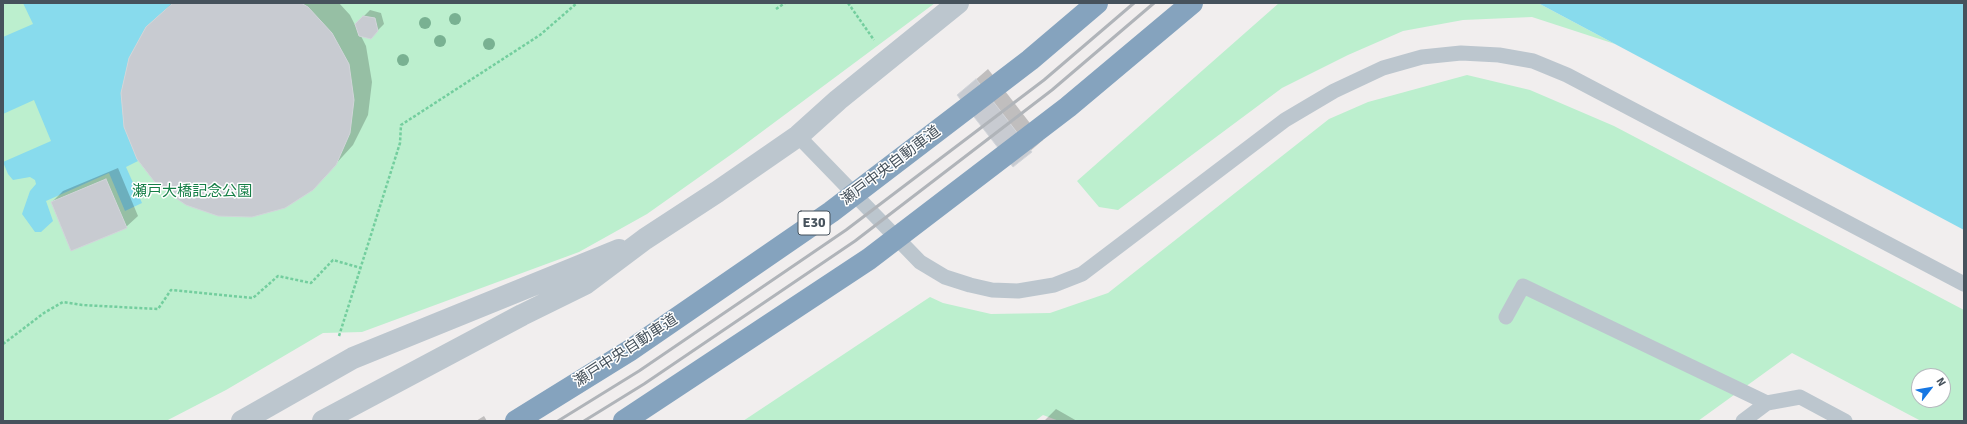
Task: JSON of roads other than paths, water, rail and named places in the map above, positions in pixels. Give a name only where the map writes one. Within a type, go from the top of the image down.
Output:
[{"type":"highway","name":"瀬戸中央自動車道","points":[[516,421],[629,351],[831,212],[1030,60],[1097,3]]},
{"type":"highway","points":[[624,421],[869,259],[1068,107],[1192,3]]},
{"type":"street","points":[[323,421],[522,315],[585,284],[645,239],[717,192],[798,136],[958,3]]},
{"type":"street","points":[[253,418],[353,358],[645,239]]},
{"type":"lane","points":[[798,136],[920,262],[945,277],[970,285],[992,290],[1018,291],[1054,285],[1082,274],[1285,120],[1334,91],[1383,68],[1422,57],[1461,53],[1500,55],[1533,61],[1567,75],[1964,284]]},
{"type":"lane","points":[[1506,317],[1523,286],[1767,403]]},
{"type":"lane","points":[[1743,421],[1767,403],[1800,397],[1845,421]]},
{"type":"water","points":[[23,3],[173,3],[146,27],[129,58],[121,93],[124,127],[138,161],[126,167],[142,203],[125,211],[109,173],[46,201],[53,221],[41,232],[35,232],[22,214],[30,191],[36,184],[35,180],[30,177],[13,180],[8,174],[3,162],[51,141],[34,100],[3,114],[3,37],[33,24]]},
{"type":"water","points":[[1538,3],[1964,3],[1964,230],[1615,44]]},
{"type":"railway","points":[[558,421],[639,371],[846,230],[1044,80],[1134,3]]},
{"type":"railway","points":[[584,421],[644,384],[855,241],[1052,90],[1154,3]]},
{"type":"park label","name":"瀬戸大橋記念公園","points":[[192,192]]}]
